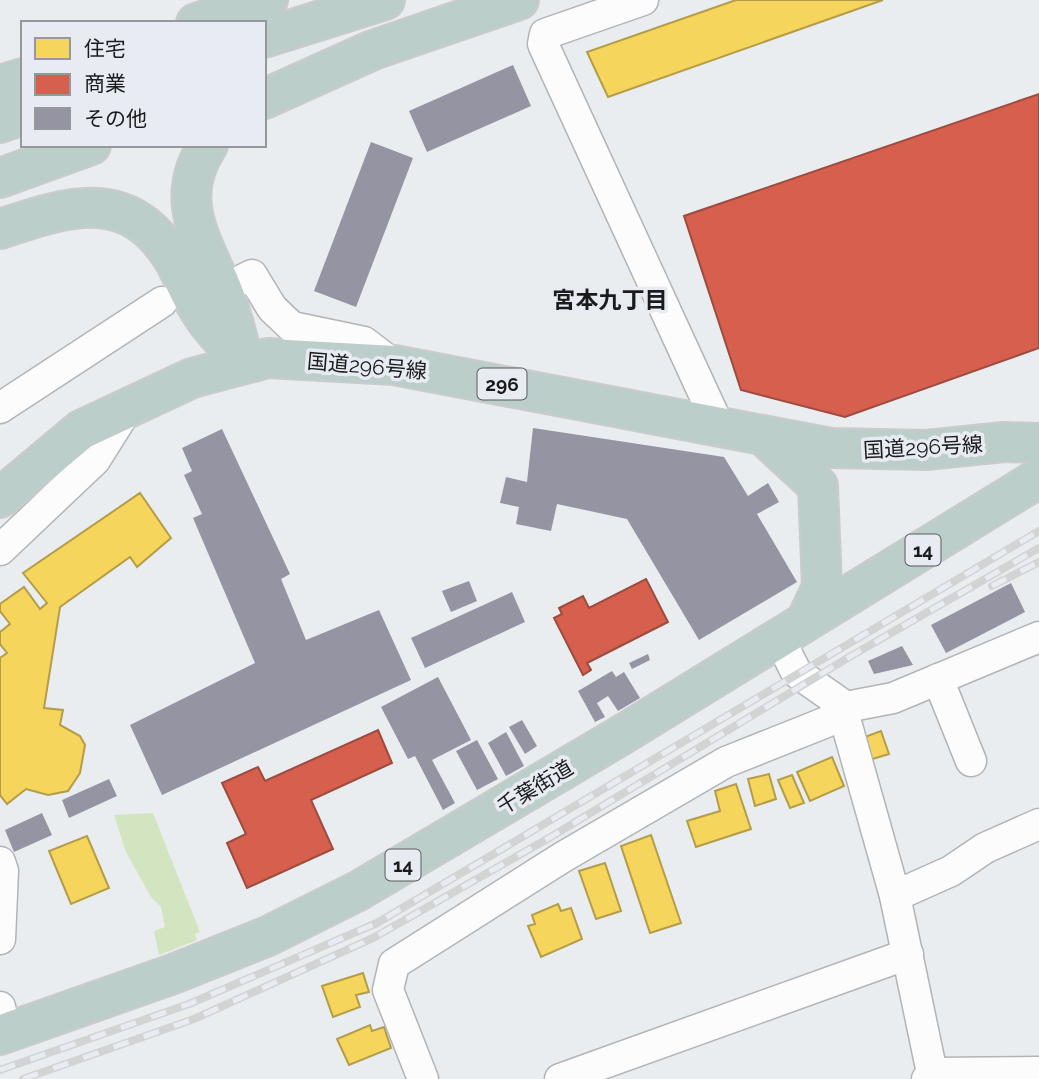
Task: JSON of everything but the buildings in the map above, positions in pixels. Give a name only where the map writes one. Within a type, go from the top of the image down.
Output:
[{"type":"highway","points":[[203,21],[268,0]]},
{"type":"highway","points":[[266,37],[385,0]]},
{"type":"highway","points":[[266,82],[373,50],[519,0]]},
{"type":"highway","points":[[266,98],[373,50]]},
{"type":"highway","points":[[0,85],[21,79]]},
{"type":"highway","points":[[0,123],[21,116]]},
{"type":"highway","points":[[0,178],[85,147]]},
{"type":"highway","points":[[207,147],[192,181],[191,206],[196,230],[227,301],[244,363]]},
{"type":"highway","points":[[0,229],[76,208],[100,206],[123,212],[142,223],[158,240],[174,260],[202,315],[244,363]]},
{"type":"highway","name":"国道296号線","points":[[0,498],[81,430],[129,405],[192,378],[268,358],[394,365],[541,391],[766,438],[867,451],[926,450],[1004,442],[1039,443]]},
{"type":"highway","points":[[766,438],[818,486],[822,587],[792,629]]},
{"type":"highway","name":"千葉街道","points":[[2,1025],[173,974],[268,936],[358,891],[1039,478]]},
{"type":"street","points":[[643,0],[545,34],[543,44],[720,429]]},
{"type":"street","points":[[244,279],[252,275],[271,308],[292,327],[364,342],[394,365]]},
{"type":"street","points":[[0,408],[162,302]]},
{"type":"street","points":[[0,550],[95,460],[129,405]]},
{"type":"street","points":[[792,629],[796,672],[845,711],[895,896],[930,1076],[1039,1072]]},
{"type":"street","points":[[423,1079],[388,989],[394,964],[564,857],[726,762],[845,711],[893,698],[1039,637]]},
{"type":"street","points":[[938,679],[971,761]]},
{"type":"street","points":[[895,896],[951,871],[985,848],[1039,824]]},
{"type":"street","points":[[0,862],[3,872],[0,939]]},
{"type":"street","points":[[560,1079],[908,954]]},
{"type":"green space","points":[[153,813],[200,932],[195,934],[197,940],[159,955],[154,931],[165,927],[161,907],[151,897],[126,852],[114,815]]},
{"type":"railway","points":[[0,1070],[189,1004],[377,923],[1039,531]]},
{"type":"railway","points":[[23,1079],[194,1019],[373,938],[549,838],[851,656],[1039,548]]},
{"type":"railway","points":[[992,586],[1039,562]]},
{"type":"district","name":"宮本九丁目","points":[[610,299]]}]
